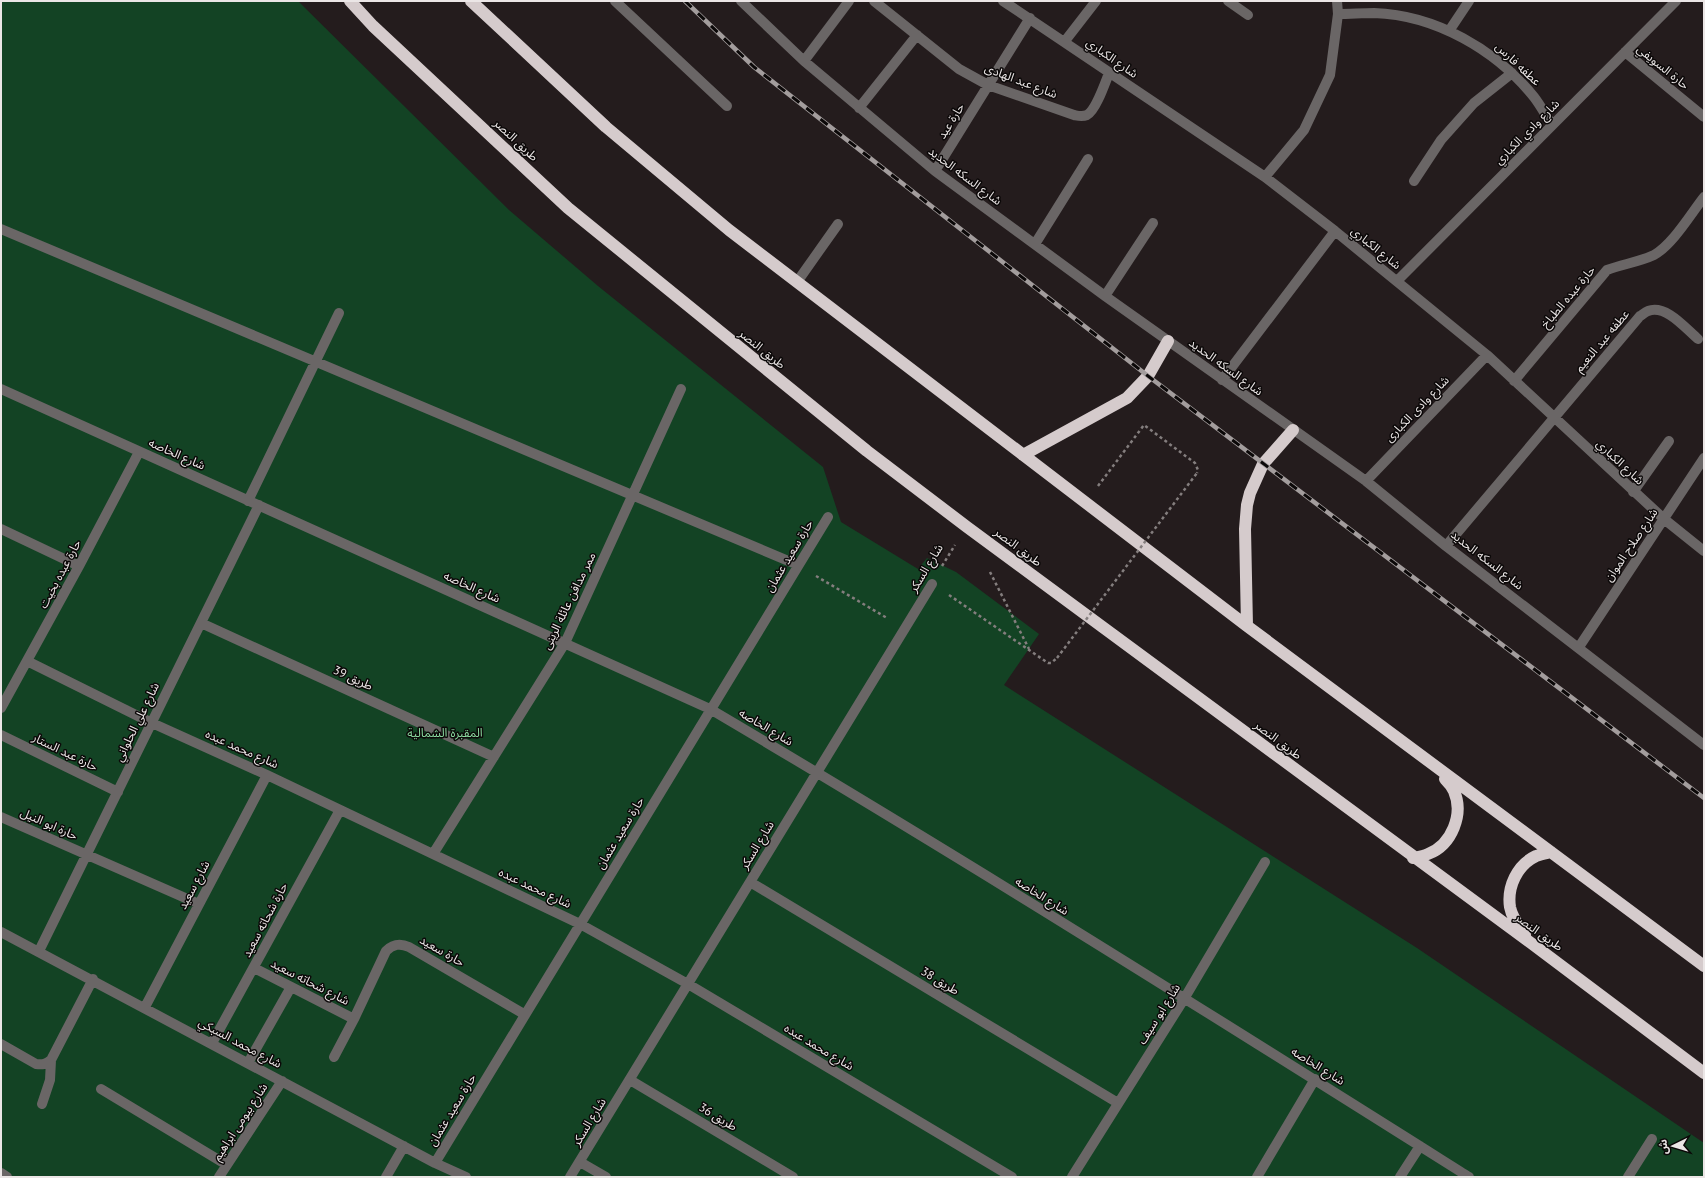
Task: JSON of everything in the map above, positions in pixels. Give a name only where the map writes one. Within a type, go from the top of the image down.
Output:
[{"type":"highway","name":"طريق النصر","points":[[350,1],[373,26],[568,208],[861,446],[966,527],[1413,858],[1531,943],[1704,1073]]},
{"type":"highway","points":[[471,1],[606,127],[729,230],[1247,626],[1704,966]]},
{"type":"highway","points":[[1023,454],[1127,398],[1148,376],[1168,341]]},
{"type":"highway","points":[[1247,626],[1245,530],[1247,505],[1250,493],[1263,464],[1293,430]]},
{"type":"highway","points":[[1413,858],[1428,854],[1442,846],[1451,834],[1456,820],[1458,805],[1454,790],[1436,768]]},
{"type":"highway","points":[[1531,943],[1516,923],[1510,908],[1509,893],[1514,878],[1523,865],[1536,856],[1551,852]]},
{"type":"street","points":[[615,1],[727,106]]},
{"type":"street","name":"شارع السكه الحديد","points":[[741,1],[804,61],[935,171],[1105,296],[1366,481],[1446,546],[1579,647],[1704,745]]},
{"type":"street","points":[[804,61],[849,1]]},
{"type":"street","name":"شارع عبد الهادى","points":[[874,1],[959,69],[988,86],[1081,116],[1088,114],[1093,110],[1109,73]]},
{"type":"street","name":"شارع الكباري","points":[[1004,1],[1065,41],[1109,73],[1266,177],[1335,231],[1487,355],[1633,492],[1704,551]]},
{"type":"street","points":[[1065,41],[1096,1]]},
{"type":"street","points":[[1228,1],[1248,15]]},
{"type":"street","points":[[1266,177],[1304,130],[1330,75],[1338,14],[1337,1]]},
{"type":"street","points":[[1449,30],[1469,1]]},
{"type":"street","name":"شارع وادي الكباري","points":[[1398,281],[1676,1]]},
{"type":"street","name":"عطفه فارس","points":[[1338,14],[1376,13],[1413,18],[1449,30],[1483,49],[1512,73],[1534,98],[1552,125]]},
{"type":"street","name":"حارة عيد","points":[[935,171],[1030,18]]},
{"type":"street","points":[[859,108],[916,35]]},
{"type":"street","name":"حارة السويفي","points":[[1625,52],[1704,117]]},
{"type":"street","points":[[1414,181],[1441,140],[1469,109],[1512,73]]},
{"type":"street","points":[[1035,244],[1088,159]]},
{"type":"street","name":"حارة عبده الطباخ","points":[[1514,381],[1607,270],[1639,261],[1655,254],[1669,242],[1703,200]]},
{"type":"street","points":[[1105,296],[1152,223]]},
{"type":"street","points":[[797,282],[838,224]]},
{"type":"street","points":[[1,229],[798,565]]},
{"type":"street","points":[[1222,380],[1335,231]]},
{"type":"street","name":"عطفه عبد النعيم","points":[[1554,418],[1640,316],[1648,311],[1658,310],[1667,314],[1698,339]]},
{"type":"street","points":[[248,501],[339,313]]},
{"type":"street","name":"شارع وادى الكبارى","points":[[1366,481],[1487,355]]},
{"type":"street","name":"شارع الخاصه","points":[[1,389],[710,709],[817,772],[1469,1177]]},
{"type":"street","name":"ممر مدافن عائلة الرينى","points":[[433,854],[565,643],[681,389]]},
{"type":"street","points":[[1446,546],[1554,418]]},
{"type":"street","points":[[1633,492],[1669,441]]},
{"type":"street","name":"حارة عبده بخيت","points":[[1,708],[79,566],[139,452]]},
{"type":"street","name":"شارع صلاح الموان","points":[[1579,647],[1704,458]]},
{"type":"street","name":"شارع علي الحلواني","points":[[39,951],[88,855],[258,505]]},
{"type":"street","name":"حارة سعيد عثمان","points":[[435,1162],[828,517]]},
{"type":"street","points":[[1,529],[79,566]]},
{"type":"street","name":"شارع السكر","points":[[570,1177],[932,584]]},
{"type":"street","name":"طريق 39","points":[[201,622],[494,757]]},
{"type":"street","name":"شارع محمد عبده","points":[[27,661],[152,723],[267,775],[580,924],[688,984],[1012,1177]]},
{"type":"street","name":"حارة عبد الستار","points":[[1,735],[118,792]]},
{"type":"street","name":"شارع سعيد","points":[[145,1007],[267,775]]},
{"type":"street","name":"حارة شحاته سعيد","points":[[212,1043],[340,810]]},
{"type":"street","name":"حارة ابو النيل","points":[[1,817],[199,904]]},
{"type":"street","name":"شارع ابو سيف","points":[[1072,1177],[1184,999],[1265,862]]},
{"type":"street","name":"طريق 38","points":[[750,882],[1118,1103]]},
{"type":"street","name":"شارع محمد السبكي","points":[[1,932],[145,1007],[404,1146],[466,1177]]},
{"type":"street","name":"حارة سعيد","points":[[334,1057],[354,1019],[386,951],[396,944],[403,944],[409,947],[524,1014]]},
{"type":"street","name":"شارع شحاته سعيد","points":[[254,968],[354,1019]]},
{"type":"street","points":[[42,1104],[50,1080],[51,1060],[93,980]]},
{"type":"street","points":[[248,1063],[291,987]]},
{"type":"street","points":[[1,1044],[36,1064],[42,1065],[51,1060]]},
{"type":"street","name":"طريق 36","points":[[630,1080],[793,1177]]},
{"type":"street","points":[[1257,1177],[1315,1080]]},
{"type":"street","name":"شارع بيومى ابراهيم","points":[[219,1177],[282,1081]]},
{"type":"street","points":[[101,1089],[227,1165]]},
{"type":"street","points":[[1628,1177],[1652,1139]]},
{"type":"street","points":[[386,1177],[404,1146]]},
{"type":"street","points":[[1400,1177],[1420,1146]]},
{"type":"street","points":[[580,1162],[606,1177]]},
{"type":"street","points":[[1,1173],[7,1177]]},
{"type":"path","points":[[932,584],[1048,663],[1051,663],[1057,658],[1198,470],[1195,463],[1144,425],[1085,502]]},
{"type":"path","name":"شارع السكر","points":[[932,584],[966,527]]},
{"type":"path","points":[[798,565],[905,629]]},
{"type":"path","points":[[987,568],[1029,650]]},
{"type":"green space","name":"المقبرة الشمالية","points":[[1,1],[298,1],[509,210],[598,286],[823,467],[841,522],[918,569],[927,558],[956,572],[1039,634],[1004,685],[1417,948],[1704,1143],[1704,1177],[1,1177]]},
{"type":"railway","points":[[685,1],[754,67],[1148,376],[1704,798]]}]
